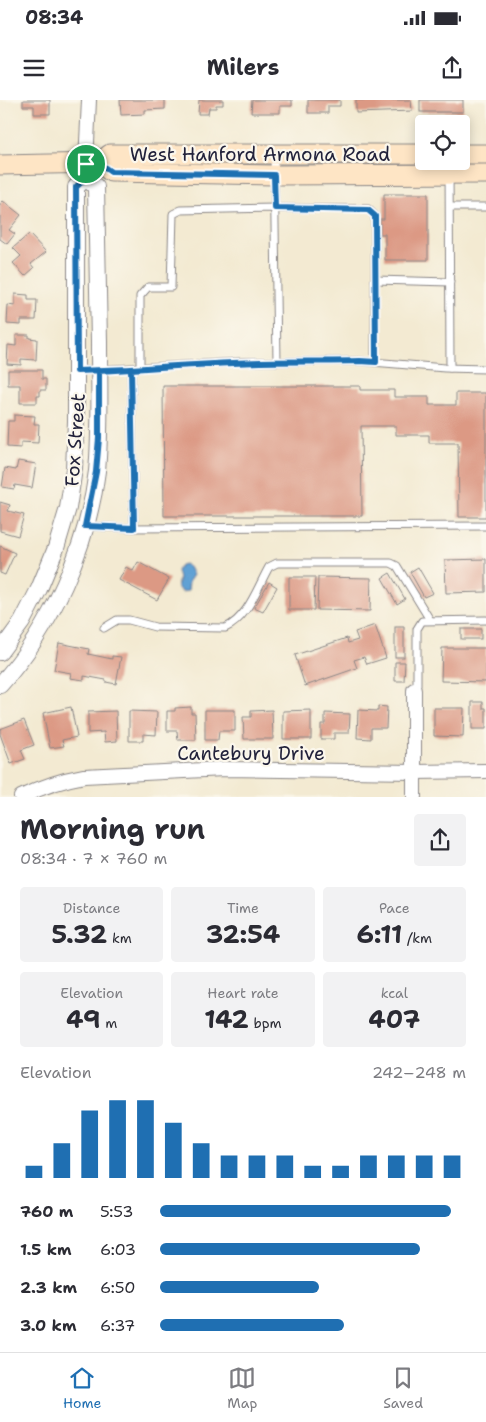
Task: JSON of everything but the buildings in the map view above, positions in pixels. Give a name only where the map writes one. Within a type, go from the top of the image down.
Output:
[{"type":"main road","name":"West Hanford Armona Road","points":[[90,168],[110,154],[415,154]]},
{"type":"main road","points":[[470,154],[486,154]]},
{"type":"main road","points":[[0,165],[90,168]]},
{"type":"main road","name":"West Hanford Armona Road","points":[[90,168],[111,172],[274,175],[415,169]]},
{"type":"main road","name":"West Hanford Armona Road","points":[[461,170],[486,174]]},
{"type":"street","points":[[89,100],[90,168]]},
{"type":"street","name":"Fox Street","points":[[0,652],[22,622],[39,589],[56,548],[68,508],[74,469],[77,371],[76,187],[90,168]]},
{"type":"street","name":"Fox Street","points":[[0,685],[14,670],[52,611],[75,557],[85,526],[96,472],[99,438],[99,371],[96,187],[90,168]]},
{"type":"street","points":[[414,690],[414,797]]},
{"type":"street","name":"Cantebury Drive","points":[[20,797],[42,786],[84,776],[224,770],[486,771]]},
{"type":"lane","points":[[274,155],[277,362]]},
{"type":"lane","points":[[449,170],[450,368]]},
{"type":"lane","points":[[450,207],[486,207]]},
{"type":"lane","points":[[140,368],[140,296],[148,287],[171,287],[173,214],[181,210],[275,208],[368,210],[375,216],[376,362]]},
{"type":"lane","points":[[376,280],[450,282]]},
{"type":"lane","points":[[77,371],[234,363],[360,361],[486,369]]},
{"type":"lane","points":[[131,369],[134,528]]},
{"type":"lane","points":[[85,526],[134,528],[486,526]]},
{"type":"lane","points":[[104,628],[117,620],[129,620],[155,627],[225,628],[234,624],[242,616],[269,567],[277,563],[391,563],[397,566],[430,620]]},
{"type":"lane","points":[[414,690],[417,685],[417,629],[422,621],[486,620]]},
{"type":"water","points":[[184,564],[189,567],[193,575],[189,581],[188,591],[182,592],[178,586],[177,571],[180,565]]},
{"type":"route","points":[[86,164],[86,178],[76,187],[77,371],[131,369],[134,528],[85,526],[96,472],[99,438],[99,371],[234,363],[376,362],[375,216],[368,210],[275,208],[274,175],[111,172],[98,163],[86,164]]}]
